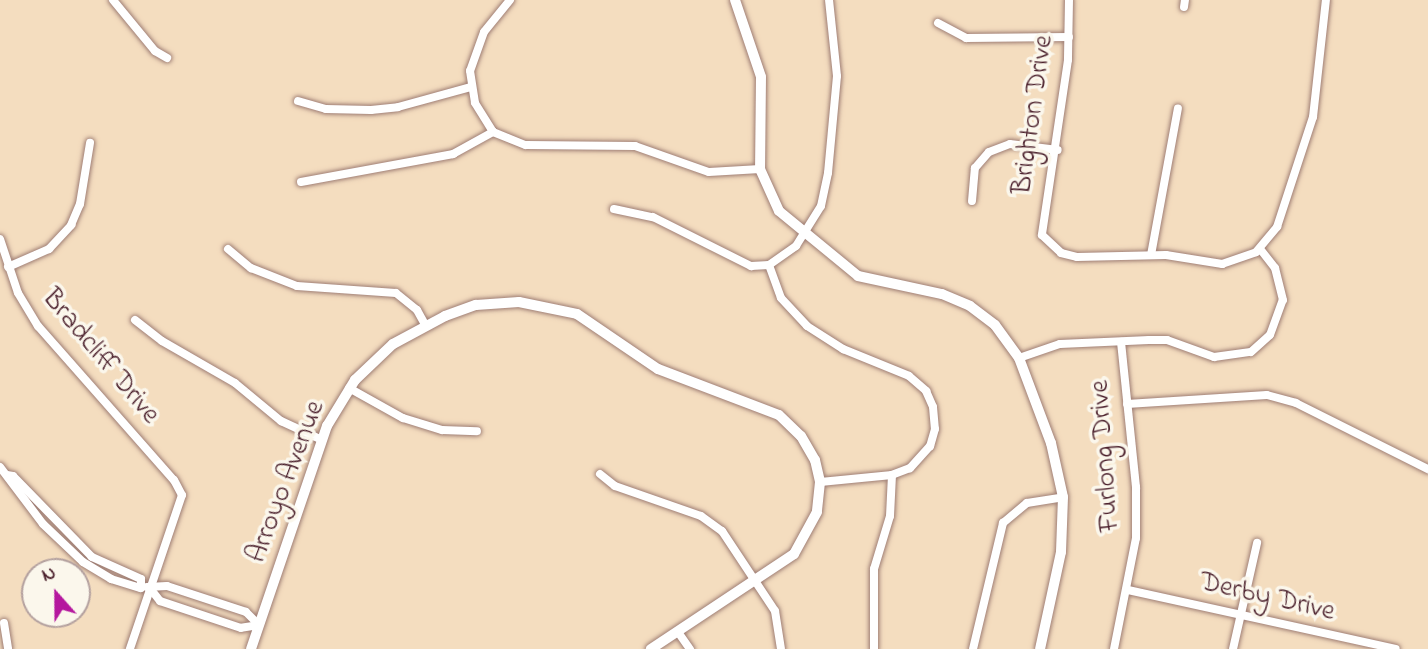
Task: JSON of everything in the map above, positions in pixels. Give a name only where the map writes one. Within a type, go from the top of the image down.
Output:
[{"type":"street","points":[[113,0],[155,51],[167,58]]},
{"type":"street","points":[[510,0],[484,32],[470,71],[471,87],[482,118],[493,132],[526,145],[635,146],[709,172],[760,169]]},
{"type":"street","points":[[735,0],[761,77],[760,169],[772,202],[804,235],[869,281],[934,291],[970,306],[995,325],[1019,358],[1051,443],[1063,497],[1060,552],[1040,649]]},
{"type":"street","points":[[614,209],[653,217],[743,264],[769,265],[788,253],[804,235],[821,206],[828,173],[837,76],[829,0]]},
{"type":"street","name":"Brighton Drive","points":[[1069,0],[1069,37],[1058,150],[1042,235],[1055,249],[1077,257],[1152,255]]},
{"type":"street","points":[[1178,108],[1152,255],[1222,264],[1260,249],[1278,227],[1313,117],[1326,0]]},
{"type":"street","points":[[938,23],[966,38],[1069,37]]},
{"type":"street","points":[[298,101],[326,108],[371,110],[398,107],[471,87]]},
{"type":"street","points":[[301,182],[453,155],[493,132]]},
{"type":"street","points":[[8,267],[49,249],[71,225],[80,204],[90,143]]},
{"type":"street","points":[[971,201],[975,168],[989,152],[1010,144],[1058,150]]},
{"type":"street","name":"Bradcliff Drive","points":[[0,239],[8,267],[38,326],[174,480],[183,495],[146,587]]},
{"type":"street","points":[[228,249],[251,268],[298,286],[396,293],[417,310],[426,326]]},
{"type":"street","points":[[1019,358],[1060,344],[1121,342],[1167,341],[1228,358],[1251,352],[1270,335],[1283,300],[1275,268],[1260,249]]},
{"type":"street","points":[[651,649],[756,580],[802,545],[814,523],[820,482],[892,475],[918,463],[930,446],[936,423],[926,391],[909,376],[843,349],[807,326],[782,298],[769,265]]},
{"type":"street","name":"Arroyo Avenue","points":[[251,649],[322,440],[349,388],[383,351],[460,310],[491,303],[533,303],[570,311],[613,335],[658,369],[779,415],[811,450],[820,482]]},
{"type":"street","points":[[135,320],[235,383],[281,421],[322,440]]},
{"type":"street","name":"Furlong Drive","points":[[1114,649],[1128,590],[1136,538],[1136,487],[1121,342]]},
{"type":"street","points":[[349,388],[402,418],[442,430],[477,431]]},
{"type":"street","points":[[1127,404],[1267,395],[1296,404],[1428,469]]},
{"type":"street","points":[[0,467],[43,524],[83,562],[111,579],[137,589],[167,586],[246,612],[259,625]]},
{"type":"street","points":[[600,474],[615,486],[715,524],[756,580],[779,619],[781,649]]},
{"type":"street","points":[[874,649],[874,569],[890,516],[892,475]]},
{"type":"street","points":[[973,649],[1003,523],[1027,503],[1063,497]]},
{"type":"street","points":[[1233,649],[1257,543]]},
{"type":"street","points":[[146,587],[160,601],[242,628],[259,625]]},
{"type":"street","points":[[130,649],[146,587]]},
{"type":"street","name":"Derby Drive","points":[[1128,590],[1367,646],[1396,649]]},
{"type":"street","points":[[4,623],[8,649]]},
{"type":"street","points":[[678,632],[690,649]]}]
